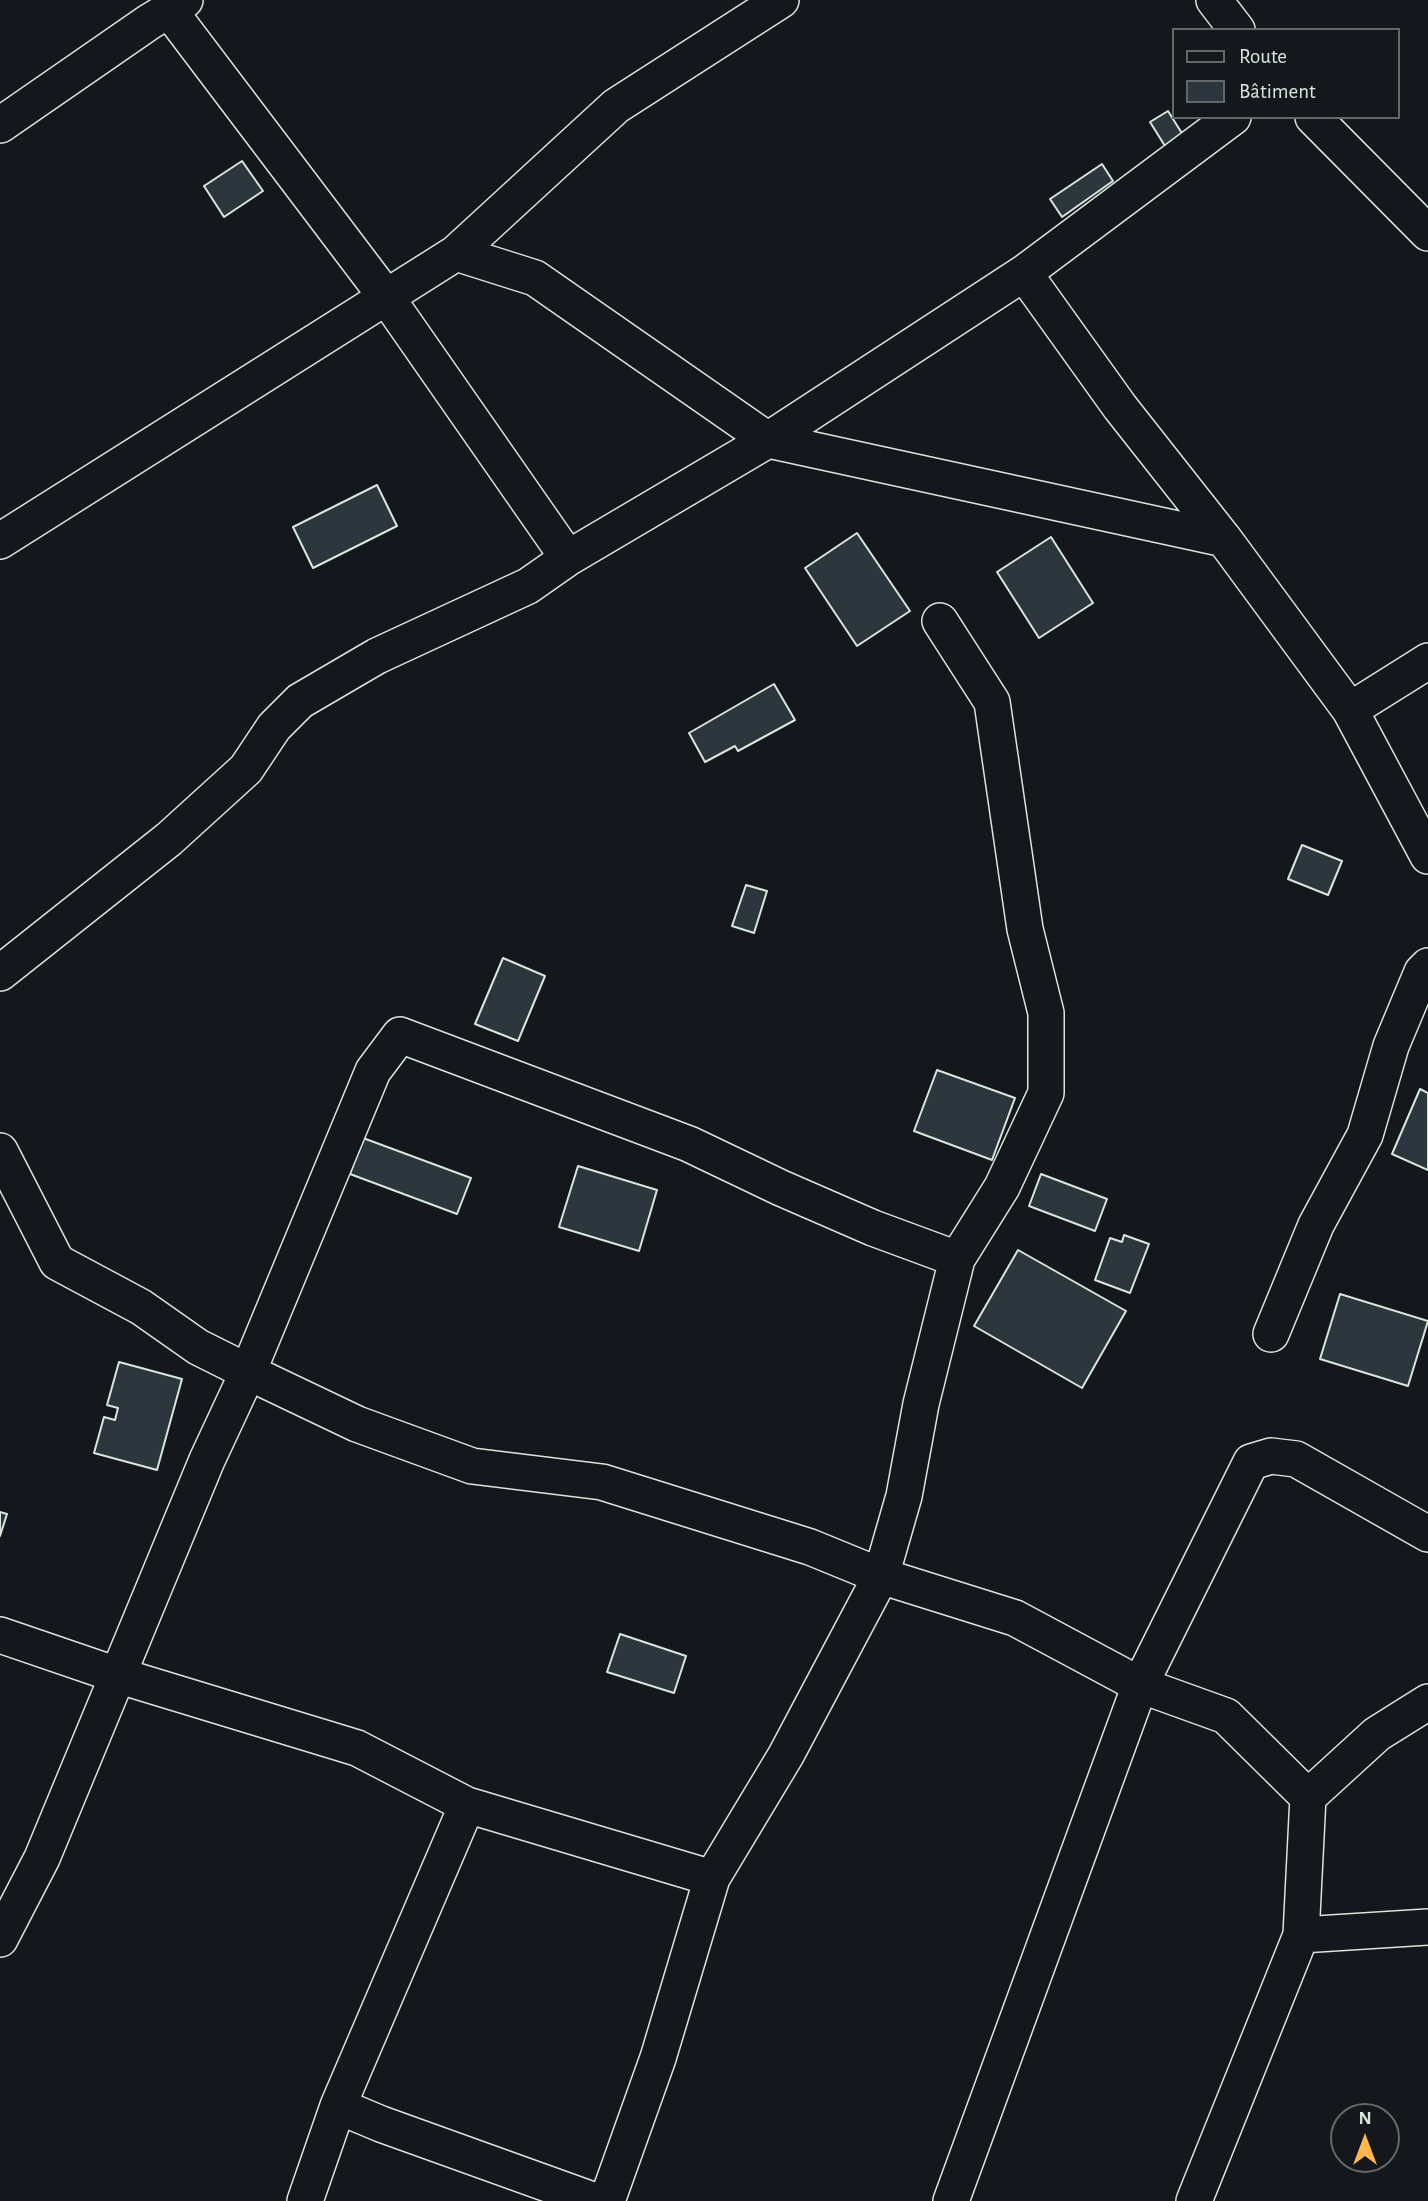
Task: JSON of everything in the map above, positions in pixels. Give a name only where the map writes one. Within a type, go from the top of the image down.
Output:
[{"type":"street","points":[[0,541],[456,253],[616,106],[781,0]]},
{"type":"street","points":[[1214,0],[1235,28]]},
{"type":"street","points":[[0,125],[160,8],[387,298],[568,558]]},
{"type":"street","points":[[0,973],[169,839],[246,769],[274,727],[300,701],[377,656],[528,586],[568,558],[768,440],[1024,273],[1230,119]]},
{"type":"street","points":[[1315,119],[1428,233]]},
{"type":"street","points":[[456,253],[534,278],[768,440],[1224,539]]},
{"type":"street","points":[[1024,273],[1120,407],[1224,539],[1350,710],[1428,856]]},
{"type":"street","points":[[607,2201],[658,2057],[712,1878],[786,1755],[881,1576],[904,1496],[921,1404],[957,1259],[1002,1186],[1046,1093],[1046,1013],[1025,929],[992,702],[940,621]]},
{"type":"street","points":[[1350,710],[1428,661]]},
{"type":"street","points":[[1271,1334],[1316,1225],[1365,1135],[1391,1046],[1422,972],[1428,967]]},
{"type":"street","points":[[0,1939],[42,1858],[207,1460],[248,1372],[373,1072],[400,1035],[689,1144],[873,1228],[957,1259]]},
{"type":"street","points":[[0,1151],[57,1262],[141,1307],[198,1347],[248,1372],[357,1424],[472,1465],[602,1482],[810,1547],[881,1576],[1015,1618],[1140,1685],[1226,1716],[1308,1797]]},
{"type":"street","points":[[951,2201],[1140,1685],[1251,1462],[1271,1456],[1296,1459],[1428,1534]]},
{"type":"street","points":[[0,1635],[117,1675],[357,1748],[467,1805],[712,1878]]},
{"type":"street","points":[[1194,2201],[1301,1935],[1308,1797],[1377,1734],[1428,1702]]},
{"type":"street","points":[[305,2201],[338,2106],[467,1805]]},
{"type":"street","points":[[1301,1935],[1428,1927]]},
{"type":"street","points":[[338,2106],[596,2201]]},
{"type":"building","points":[[1168,111],[1183,135],[1165,146],[1150,122]]},
{"type":"building","points":[[242,161],[263,191],[224,217],[204,186]]},
{"type":"building","points":[[1102,164],[1113,181],[1062,217],[1050,199]]},
{"type":"building","points":[[377,485],[397,526],[313,568],[293,527]]},
{"type":"building","points":[[857,533],[910,611],[857,646],[805,568]]},
{"type":"building","points":[[1051,537],[1093,603],[1039,638],[997,572]]},
{"type":"building","points":[[774,684],[795,720],[738,751],[735,746],[705,762],[689,733]]},
{"type":"building","points":[[1302,845],[1342,861],[1328,895],[1288,879]]},
{"type":"building","points":[[746,885],[767,891],[754,933],[732,926]]},
{"type":"building","points":[[503,958],[545,976],[518,1041],[475,1024]]},
{"type":"building","points":[[937,1070],[1015,1098],[992,1160],[914,1131]]},
{"type":"building","points":[[1420,1089],[1428,1093],[1428,1170],[1392,1154]]},
{"type":"building","points":[[363,1138],[471,1178],[457,1214],[350,1174]]},
{"type":"building","points":[[578,1166],[657,1190],[639,1251],[559,1227]]},
{"type":"building","points":[[1041,1174],[1107,1199],[1095,1231],[1029,1206]]},
{"type":"building","points":[[1124,1235],[1149,1244],[1130,1293],[1095,1280],[1110,1238],[1122,1242]]},
{"type":"building","points":[[1018,1250],[1126,1311],[1082,1388],[974,1326]]},
{"type":"building","points":[[1340,1294],[1428,1321],[1408,1386],[1320,1359]]},
{"type":"building","points":[[119,1362],[182,1379],[157,1470],[94,1453],[104,1417],[115,1420],[118,1408],[107,1405]]},
{"type":"building","points":[[0,1512],[7,1514],[0,1536]]},
{"type":"building","points":[[620,1634],[686,1656],[674,1693],[607,1672]]}]
